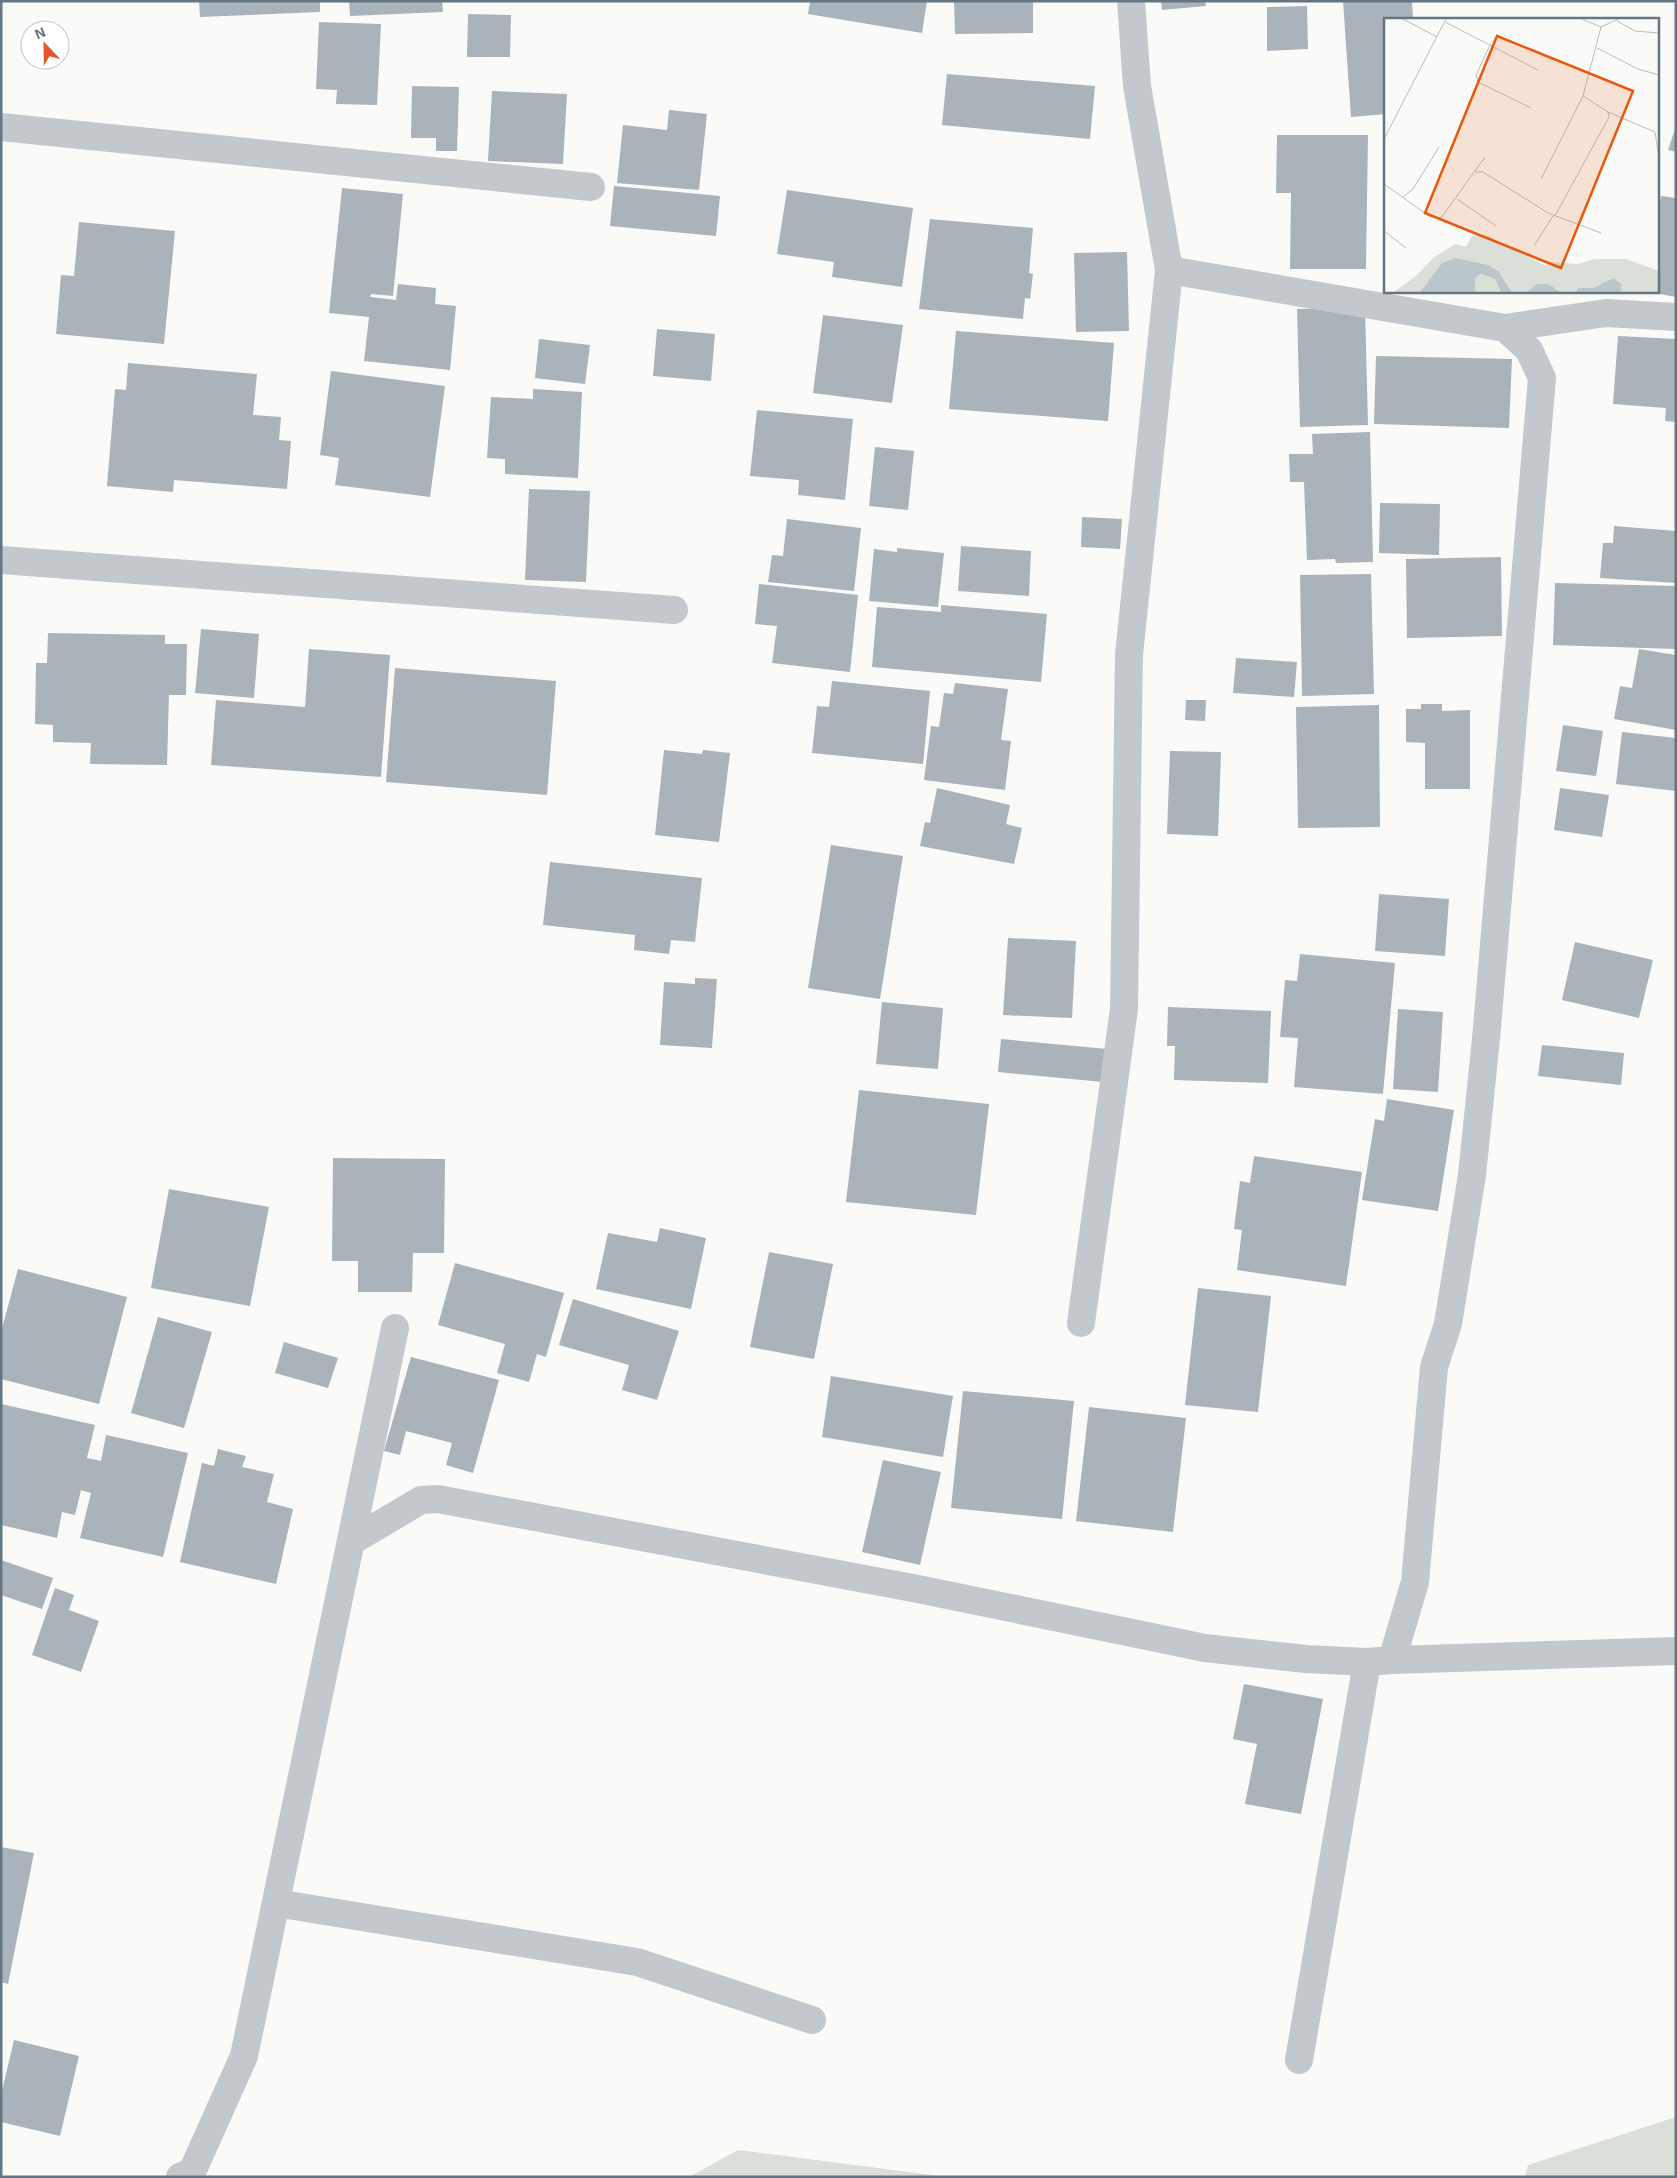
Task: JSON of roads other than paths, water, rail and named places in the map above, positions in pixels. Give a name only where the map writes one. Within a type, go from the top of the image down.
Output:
[{"type":"street","points":[[1081,1323],[1124,1009],[1129,655],[1169,270],[1137,86],[1131,1]]},
{"type":"street","points":[[1,127],[590,187]]},
{"type":"street","points":[[1169,270],[1505,328],[1606,313],[1676,317]]},
{"type":"street","points":[[1299,2060],[1380,1661],[1415,1582],[1434,1367],[1448,1324],[1472,1174],[1486,1039],[1540,423],[1542,378],[1529,350],[1505,328]]},
{"type":"street","points":[[1,560],[674,610]]},
{"type":"street","points":[[180,2177],[192,2172],[244,2056],[395,1328]]},
{"type":"street","points":[[352,1541],[421,1500],[438,1499],[903,1586],[1205,1648],[1306,1659],[1380,1661],[1676,1651]]},
{"type":"street","points":[[276,1903],[637,1962],[812,2020]]}]
